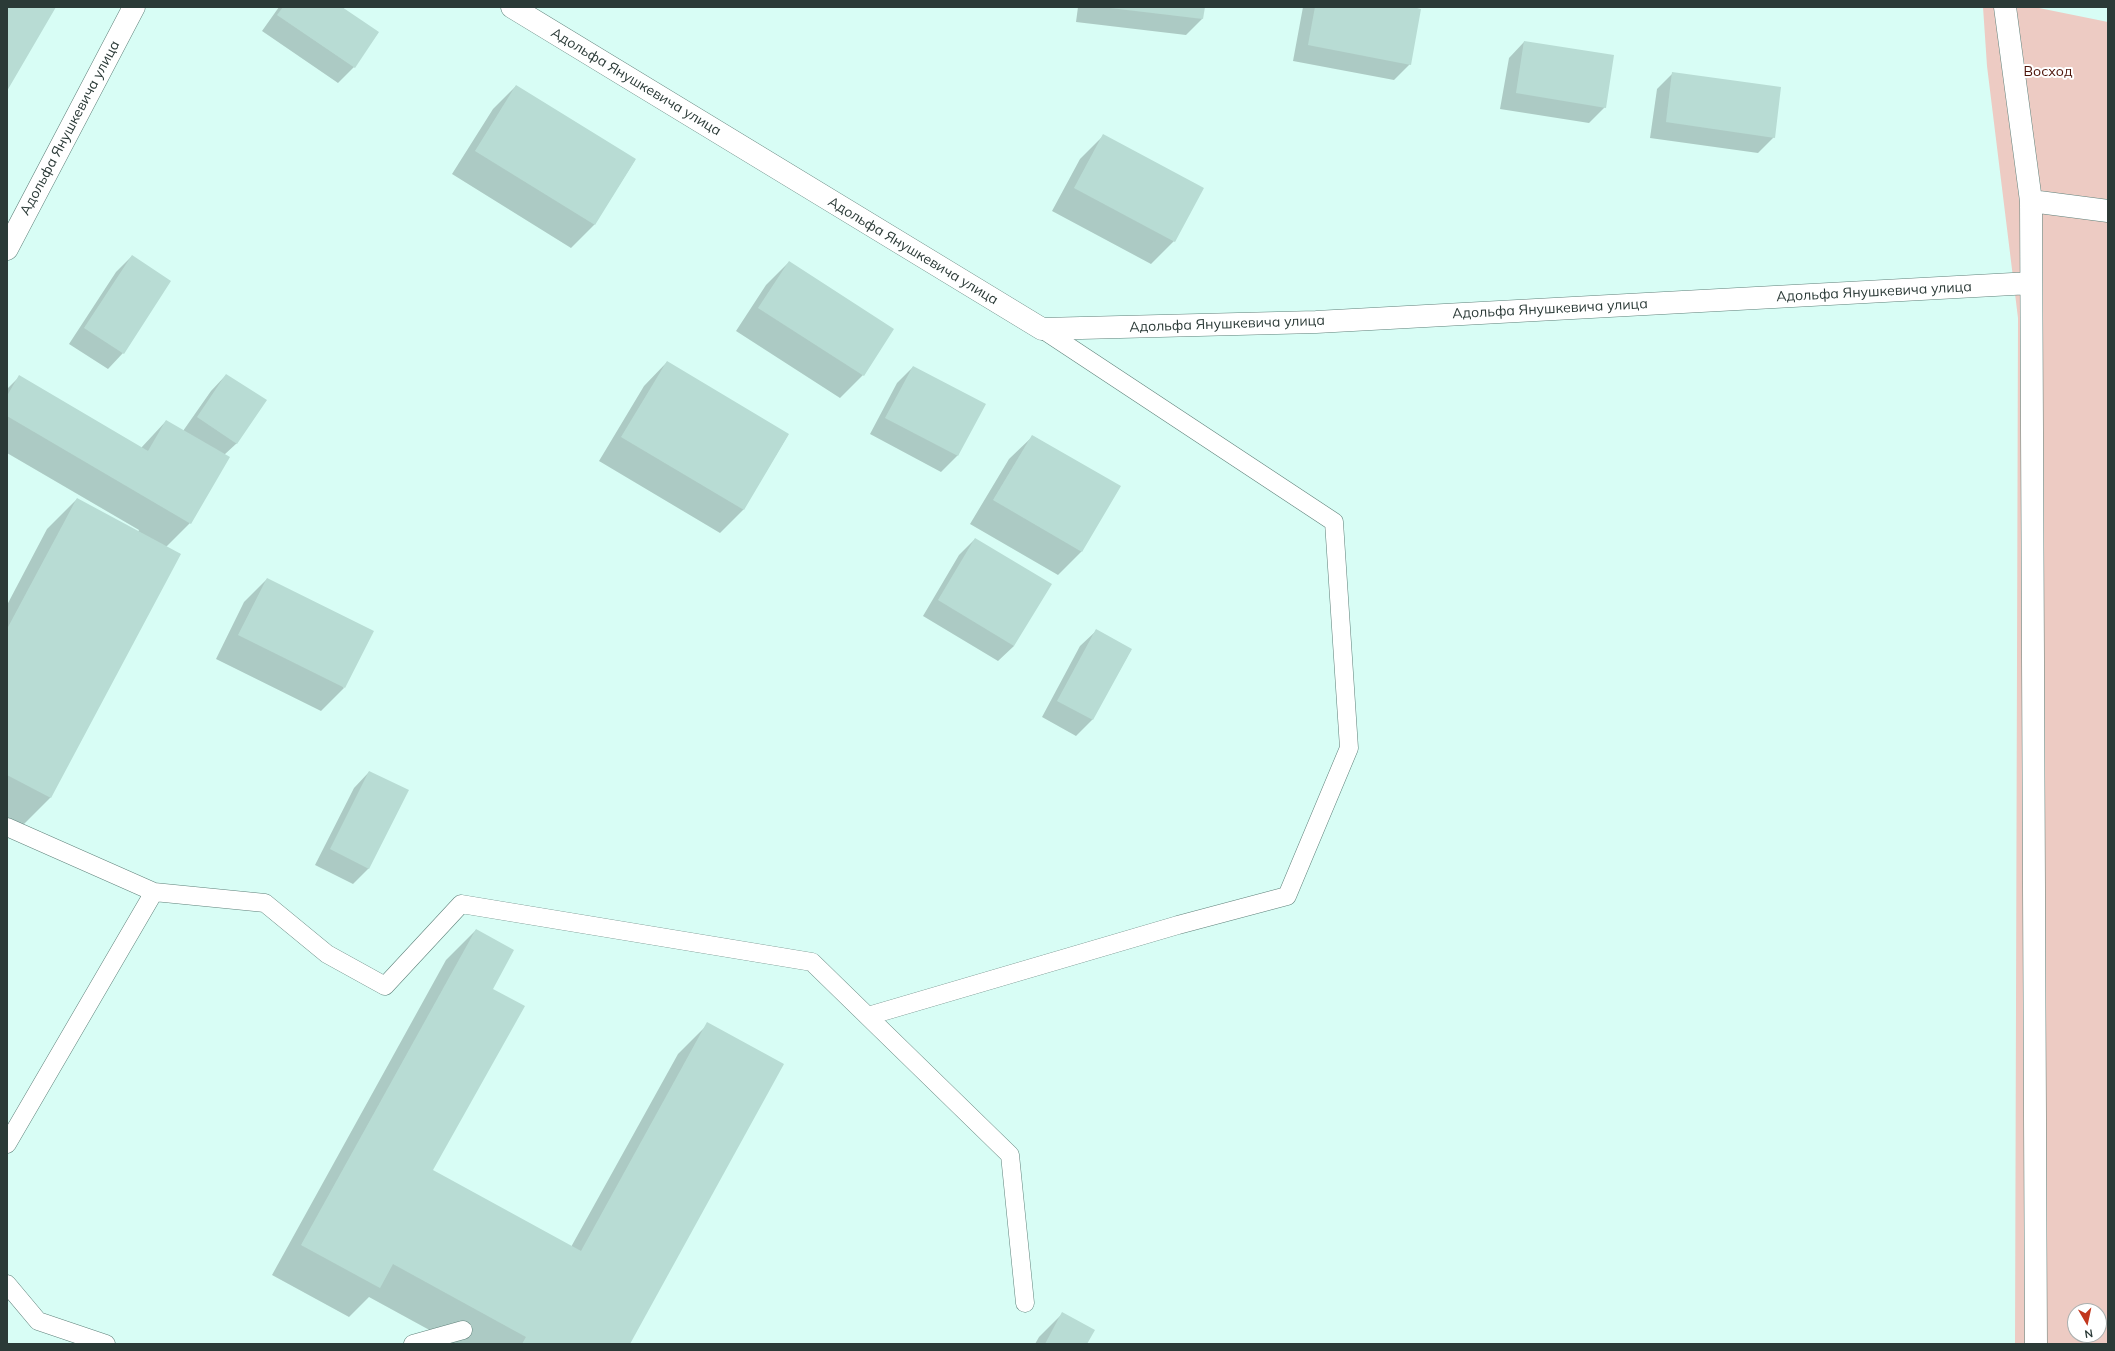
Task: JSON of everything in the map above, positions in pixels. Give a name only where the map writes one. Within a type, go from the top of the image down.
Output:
[{"type":"street","name":"Адольфа Янушкевича улица","points":[[7,249],[134,7]]},
{"type":"street","name":"Адольфа Янушкевича улица","points":[[512,7],[1042,329],[1316,322],[2031,283]]},
{"type":"street","points":[[2005,7],[2031,201],[2036,1344]]},
{"type":"street","points":[[2031,201],[2108,211]]},
{"type":"lane","points":[[868,1016],[1178,925],[1287,896],[1349,748],[1334,522],[1042,329]]},
{"type":"lane","points":[[7,827],[154,892],[265,903],[327,954],[384,986],[461,904],[812,962],[1010,1155],[1025,1303]]},
{"type":"lane","points":[[7,1144],[154,892]]},
{"type":"lane","points":[[7,1284],[38,1321],[106,1344]]},
{"type":"lane","points":[[413,1344],[463,1330]]},
{"type":"green space","name":"Восход","points":[[1983,7],[2034,7],[2108,22],[2108,1344],[2015,1344],[2018,318],[1987,66]]},
{"type":"building","points":[[7,7],[56,7],[7,91]]},
{"type":"building","points":[[283,7],[342,7],[379,32],[355,68],[277,15]]},
{"type":"building","points":[[1102,7],[1205,7],[1203,19]]},
{"type":"building","points":[[1315,7],[1413,7],[1421,9],[1411,65],[1308,45]]},
{"type":"building","points":[[1524,41],[1614,55],[1606,108],[1516,93]]},
{"type":"building","points":[[1672,72],[1781,87],[1775,138],[1666,122]]},
{"type":"building","points":[[516,85],[636,159],[595,225],[475,151]]},
{"type":"building","points":[[1103,134],[1204,188],[1175,242],[1074,188]]},
{"type":"building","points":[[132,255],[171,281],[124,354],[84,328]]},
{"type":"building","points":[[789,261],[894,329],[864,376],[758,308]]},
{"type":"building","points":[[667,361],[789,434],[744,510],[621,437]]},
{"type":"building","points":[[913,366],[986,404],[958,456],[885,418]]},
{"type":"building","points":[[226,374],[267,400],[237,444],[197,417]]},
{"type":"building","points":[[19,375],[148,451],[166,420],[230,457],[191,524],[7,416],[7,396]]},
{"type":"building","points":[[1032,435],[1121,486],[1082,552],[993,500]]},
{"type":"building","points":[[77,498],[181,554],[51,798],[7,775],[7,629]]},
{"type":"building","points":[[975,538],[1052,584],[1014,646],[938,600]]},
{"type":"building","points":[[267,578],[374,631],[345,688],[238,635]]},
{"type":"building","points":[[1096,629],[1132,649],[1093,720],[1057,701]]},
{"type":"building","points":[[369,771],[409,790],[369,869],[330,849]]},
{"type":"building","points":[[476,929],[514,950],[493,989],[525,1006],[433,1170],[581,1251],[707,1022],[784,1064],[630,1344],[522,1344],[526,1337],[393,1264],[380,1288],[301,1245]]},
{"type":"building","points":[[1062,1312],[1095,1330],[1087,1344],[1045,1344]]}]
